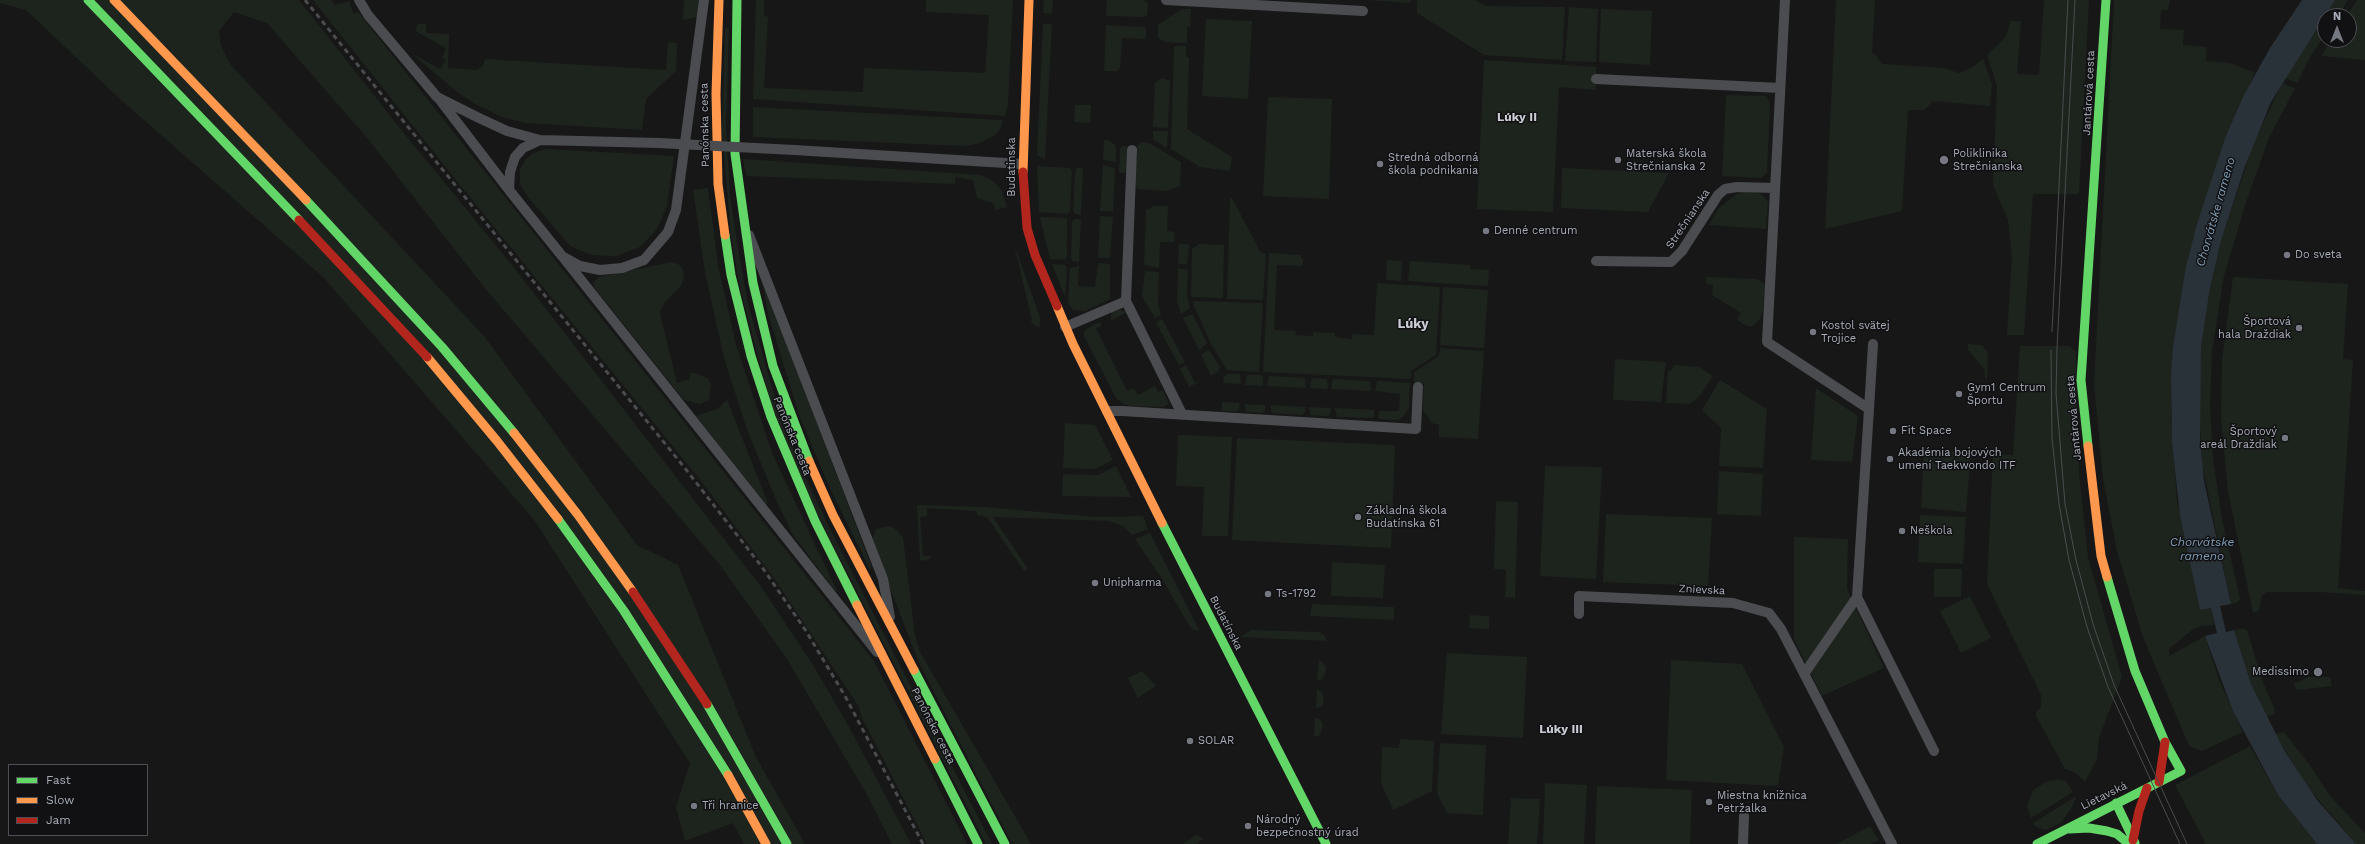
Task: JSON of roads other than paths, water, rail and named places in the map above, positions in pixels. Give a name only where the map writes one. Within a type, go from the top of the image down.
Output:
[{"type":"main road","points":[[88,0],[355,278],[429,360],[497,441],[563,525],[624,611],[686,707],[738,792],[766,844]]},
{"type":"main road","points":[[114,0],[370,266],[442,347],[512,430],[578,515],[640,600],[700,692],[787,844]]},
{"type":"main road","name":"Panónska cesta","points":[[719,0],[716,94],[717,163],[728,256],[743,328],[758,382],[799,486],[978,844]]},
{"type":"main road","name":"Panónska cesta","points":[[737,0],[734,127],[743,221],[753,283],[764,331],[787,406],[800,442],[833,515],[893,633],[1005,844]]},
{"type":"main road","name":"Budatínska","points":[[1029,0],[1022,164],[1028,235],[1040,268],[1066,327],[1107,411],[1326,844]]},
{"type":"main road","name":"Jantárová cesta","points":[[2106,0],[2081,380],[2101,556],[2123,636],[2135,671],[2165,742],[2181,771]]},
{"type":"main road","points":[[2158,782],[2165,742]]},
{"type":"main road","name":"Lietavská","points":[[2037,844],[2181,771]]},
{"type":"main road","points":[[2133,842],[2139,811],[2147,788]]},
{"type":"main road","points":[[2116,803],[2133,842]]},
{"type":"main road","points":[[2065,829],[2089,828],[2107,831],[2133,842]]},
{"type":"street","points":[[359,0],[368,15],[438,97],[508,190],[892,672]]},
{"type":"street","points":[[562,256],[580,266],[600,270],[622,268],[644,260],[668,232],[676,210],[704,0]]},
{"type":"street","points":[[1166,0],[1362,11]]},
{"type":"street","points":[[1785,0],[1767,342],[1869,409]]},
{"type":"street","points":[[1596,78],[1780,88]]},
{"type":"street","points":[[438,97],[507,131],[540,140],[658,143],[1022,164]]},
{"type":"street","points":[[508,190],[510,172],[515,157],[523,148],[540,140]]},
{"type":"street","points":[[1132,150],[1126,301],[1182,414]]},
{"type":"street","name":"Strečnianska","points":[[1596,261],[1671,262],[1682,252],[1714,200],[1725,189],[1737,187],[1776,188]]},
{"type":"street","name":"Panónska cesta","points":[[743,221],[756,250],[883,579],[893,633]]},
{"type":"street","points":[[1066,327],[1126,301]]},
{"type":"street","points":[[1873,344],[1857,596],[1934,751]]},
{"type":"street","points":[[1107,411],[1182,414],[1416,429],[1418,387]]},
{"type":"street","name":"Znievska","points":[[1579,614],[1579,596],[1745,605],[1769,613],[1781,629],[1892,844]]},
{"type":"street","points":[[1804,674],[1857,596]]},
{"type":"street","points":[[1743,844],[1744,816]]},
{"type":"water","name":"Chorvátske rameno","points":[[2302,0],[2335,0],[2330,8],[2317,8],[2317,29],[2271,102],[2244,169],[2221,241],[2210,288],[2201,347],[2200,440],[2204,481],[2231,604],[2220,606],[2226,632],[2234,630],[2251,684],[2284,750],[2317,800],[2356,844],[2317,844],[2278,795],[2233,711],[2205,636],[2217,633],[2211,608],[2200,610],[2180,516],[2172,442],[2171,376],[2173,347],[2186,266],[2197,224],[2225,138],[2244,95],[2270,48]]},
{"type":"tram line","points":[[2052,332],[2068,0]]},
{"type":"tram line","points":[[2075,0],[2056,393],[2065,504],[2076,560],[2093,624],[2114,685],[2187,844]]},
{"type":"tram line","points":[[2051,350],[2052,438],[2059,504],[2069,560],[2087,627],[2108,687],[2180,844]]},
{"type":"railway","points":[[305,0],[684,467],[762,567],[806,631],[845,696],[923,844]]},
{"type":"place","name":"Materská škola Strečnianska 2","points":[[1618,160]]},
{"type":"place","name":"Poliklinika Strečnianska","points":[[1944,160]]},
{"type":"place","name":"Stredná odborná škola podnikania","points":[[1380,164]]},
{"type":"place","name":"Denné centrum","points":[[1486,231]]},
{"type":"place","name":"Do sveta","points":[[2287,255]]},
{"type":"place","name":"Športová hala Draždiak","points":[[2299,328]]},
{"type":"place","name":"Kostol svätej Trojice","points":[[1813,332]]},
{"type":"place","name":"Gym1 Centrum Športu","points":[[1959,394]]},
{"type":"place","name":"Fit Space","points":[[1893,431]]},
{"type":"place","name":"Športový areál Draždiak","points":[[2285,438]]},
{"type":"place","name":"Akadémia bojových umení Taekwondo ITF","points":[[1890,459]]},
{"type":"place","name":"Základná škola Budatínska 61","points":[[1358,517]]},
{"type":"place","name":"Neškola","points":[[1902,531]]},
{"type":"place","name":"Unipharma","points":[[1095,583]]},
{"type":"place","name":"Ts-1792","points":[[1268,594]]},
{"type":"place","name":"Medissimo","points":[[2318,672]]},
{"type":"place","name":"SOLAR","points":[[1190,741]]},
{"type":"place","name":"Miestna knižnica Petržalka","points":[[1709,802]]},
{"type":"place","name":"Tři hranice","points":[[694,806]]},
{"type":"place","name":"Národný bezpečnostný úrad","points":[[1248,826]]},
{"type":"district","name":"Lúky II","points":[[1517,117]]},
{"type":"district","name":"Lúky","points":[[1413,324]]},
{"type":"district","name":"Lúky III","points":[[1561,729]]}]
